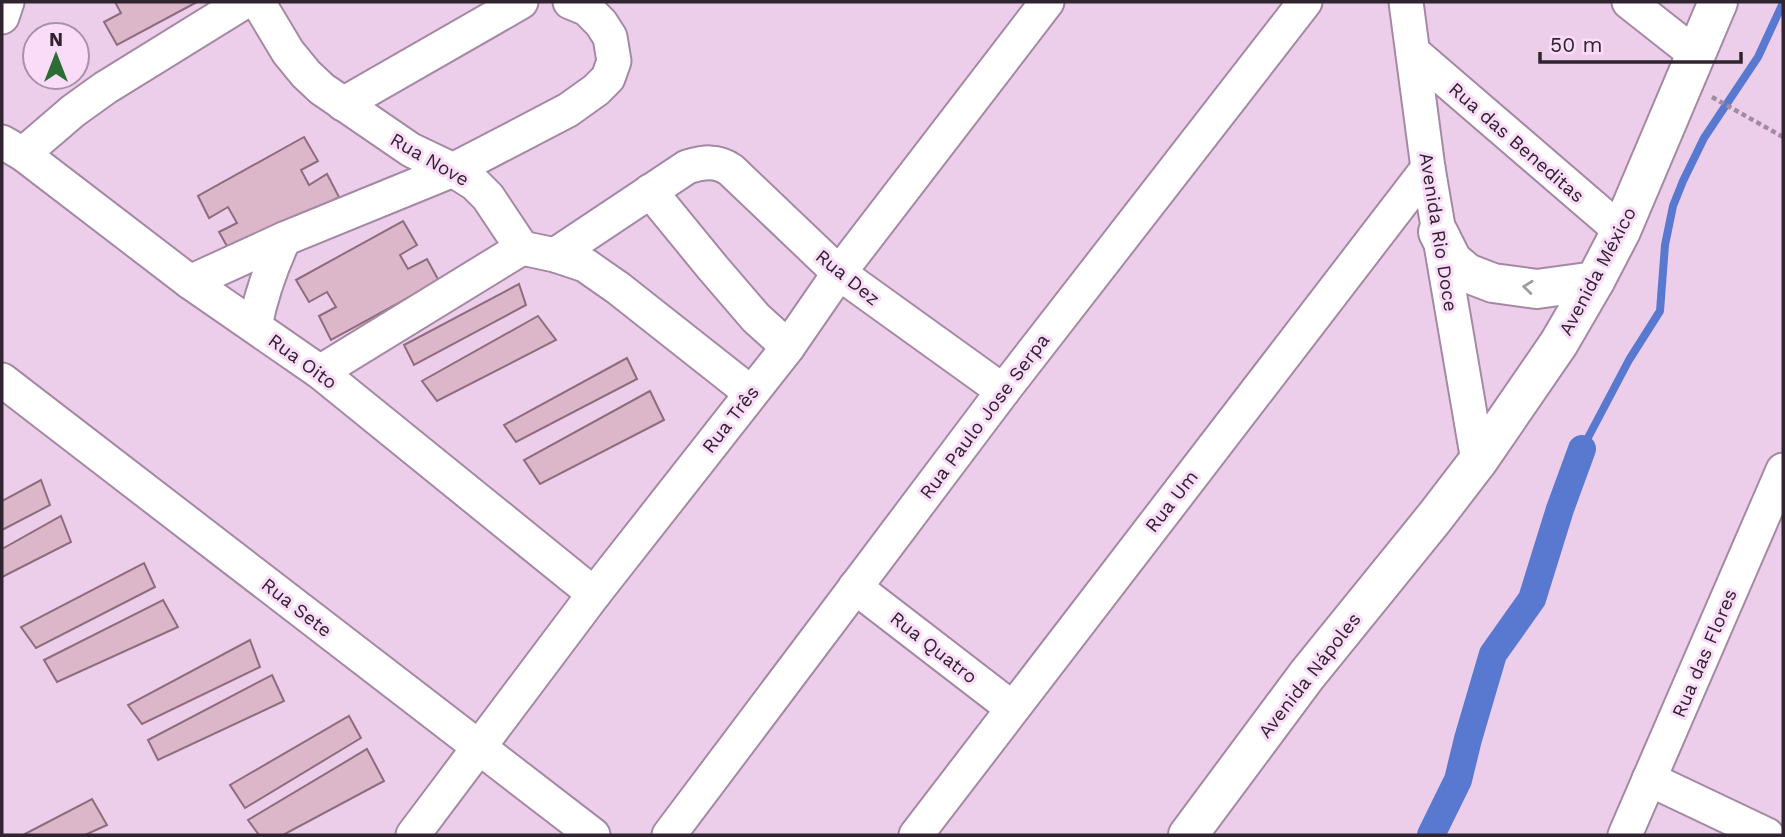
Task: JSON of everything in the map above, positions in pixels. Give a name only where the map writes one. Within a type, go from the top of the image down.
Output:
[{"type":"main road","name":"Avenida México","points":[[1435,517],[1478,461],[1559,343],[1595,281],[1620,232],[1718,2]]},
{"type":"main road","points":[[1438,232],[1452,260],[1467,273],[1493,283],[1537,289],[1595,281]]},
{"type":"main road","name":"Avenida Nápoles","points":[[1188,835],[1307,675],[1435,517]]},
{"type":"street","points":[[2,17],[7,2]]},
{"type":"street","points":[[12,148],[244,2]]},
{"type":"street","name":"Rua Nove","points":[[258,2],[288,52],[322,89],[411,150],[475,184],[488,197],[522,248]]},
{"type":"street","points":[[343,104],[522,2]]},
{"type":"street","points":[[190,282],[284,239],[453,170],[568,110],[596,90],[608,78],[614,61],[610,37],[587,9],[570,2]]},
{"type":"street","name":"Rua Três","points":[[413,835],[594,594],[788,347],[839,273],[1047,2]]},
{"type":"street","name":"Rua Paulo Jose Serpa","points":[[669,835],[1003,391],[1305,2]]},
{"type":"street","name":"Avenida Rio Doce","points":[[1406,2],[1438,232],[1478,461]]},
{"type":"street","points":[[1629,2],[1689,68]]},
{"type":"street","name":"Rua das Beneditas","points":[[1413,52],[1620,232]]},
{"type":"street","name":"Rua Oito","points":[[12,148],[190,282],[320,372],[594,594]]},
{"type":"street","name":"Rua Dez","points":[[650,191],[687,167],[699,163],[722,164],[839,273],[1003,391]]},
{"type":"street","name":"Rua Um","points":[[916,835],[1428,168]]},
{"type":"street","points":[[555,255],[650,191],[756,318],[788,347]]},
{"type":"street","points":[[255,326],[270,270],[284,239]]},
{"type":"street","points":[[320,372],[522,248],[585,265],[751,393]]},
{"type":"street","name":"Rua Sete","points":[[2,380],[593,835]]},
{"type":"street","name":"Rua das Flores","points":[[1625,835],[1783,470]]},
{"type":"street","name":"Rua Quatro","points":[[855,587],[1012,708]]},
{"type":"street","points":[[1649,779],[1767,835]]},
{"type":"path","points":[[1689,68],[1783,138]]},
{"type":"building","points":[[115,2],[197,2],[117,45],[104,22],[121,13]]},
{"type":"building","points":[[304,137],[318,161],[301,170],[309,185],[327,174],[339,197],[232,255],[219,232],[237,223],[228,207],[209,218],[198,196]]},
{"type":"building","points":[[403,221],[417,245],[400,255],[408,269],[427,259],[439,281],[331,340],[319,316],[336,307],[327,292],[309,302],[296,280]]},
{"type":"building","points":[[519,284],[526,305],[414,365],[404,345]]},
{"type":"building","points":[[538,316],[556,340],[437,401],[422,381]]},
{"type":"building","points":[[627,358],[637,379],[516,442],[504,425]]},
{"type":"building","points":[[650,391],[664,420],[540,484],[524,460]]},
{"type":"building","points":[[41,480],[50,505],[2,530],[2,501]]},
{"type":"building","points":[[61,516],[71,542],[2,577],[2,549]]},
{"type":"building","points":[[144,563],[155,587],[36,648],[21,627]]},
{"type":"building","points":[[163,600],[178,627],[57,682],[44,660]]},
{"type":"building","points":[[250,640],[260,667],[142,724],[128,705]]},
{"type":"building","points":[[272,675],[284,701],[158,760],[148,740]]},
{"type":"building","points":[[349,716],[361,738],[245,808],[230,785]]},
{"type":"building","points":[[367,749],[384,781],[283,835],[259,835],[248,820]]},
{"type":"building","points":[[92,799],[107,825],[85,835],[23,835]]},
{"type":"waterway","points":[[1582,449],[1629,360],[1660,311],[1665,245],[1673,206],[1683,181],[1704,138],[1758,57],[1783,3]]},
{"type":"waterway","points":[[1431,835],[1458,780],[1493,654],[1532,599],[1582,449]]}]
